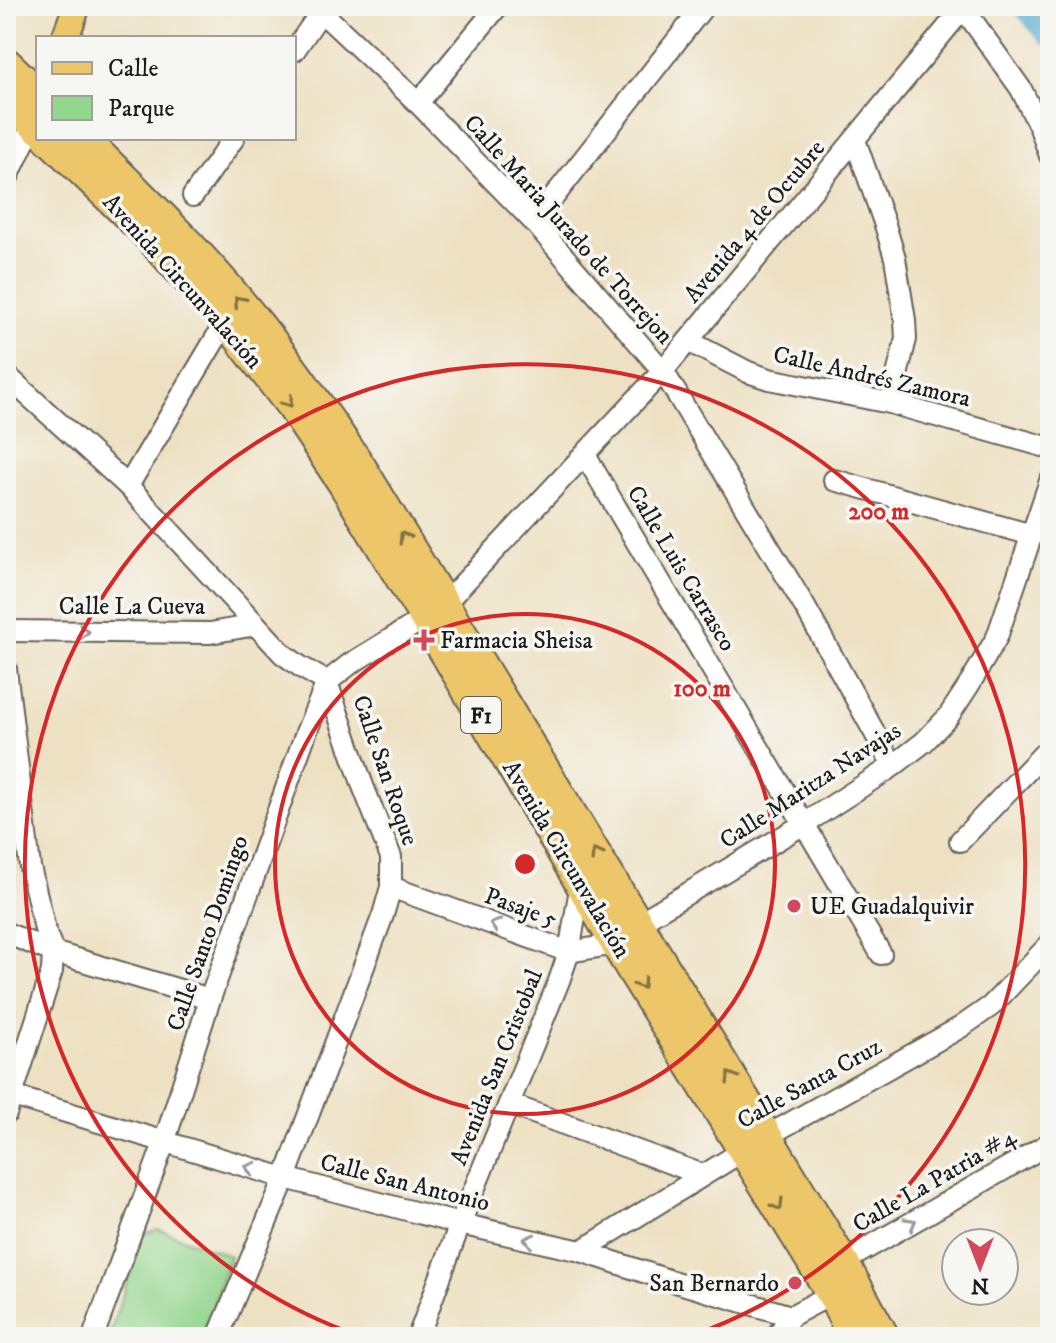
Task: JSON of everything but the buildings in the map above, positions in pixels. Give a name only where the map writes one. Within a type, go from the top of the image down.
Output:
[{"type":"highway","name":"Avenida Circunvalación","points":[[6,63],[36,113]]},
{"type":"highway","name":"Avenida Circunvalación","points":[[6,97],[36,116]]},
{"type":"highway","name":"Avenida Circunvalación","points":[[59,140],[226,321],[293,408],[435,610],[638,923],[756,1142],[853,1337]]},
{"type":"highway","name":"Avenida Circunvalación","points":[[85,140],[161,215],[253,317],[337,431],[616,944],[843,1262],[884,1337]]},
{"type":"main road","points":[[66,36],[77,6]]},
{"type":"street","points":[[418,103],[498,6]]},
{"type":"street","points":[[534,222],[704,6]]},
{"type":"street","points":[[963,7],[1021,89],[1050,156]]},
{"type":"street","name":"Avenida 4 de Octubre","points":[[435,610],[663,371],[963,7]]},
{"type":"street","points":[[296,48],[321,8]]},
{"type":"street","name":"Calle Maria Jurado de Torrejon","points":[[321,8],[534,222],[663,371],[805,607],[893,766]]},
{"type":"street","points":[[6,181],[36,124]]},
{"type":"street","points":[[193,196],[233,140]]},
{"type":"street","points":[[855,140],[895,258],[905,320],[906,339],[890,403]]},
{"type":"street","points":[[128,486],[226,321]]},
{"type":"street","name":"Calle Andrés Zamora","points":[[688,341],[748,372],[769,379],[890,403],[1050,448]]},
{"type":"street","name":"Calle San Roque","points":[[6,375],[128,486],[283,654],[327,682],[391,857],[391,887],[383,915],[285,1178],[218,1337]]},
{"type":"street","points":[[1050,448],[1050,458]]},
{"type":"street","name":"Calle Luis Carrasco","points":[[585,455],[881,954]]},
{"type":"street","points":[[834,480],[1032,535]]},
{"type":"street","name":"Calle Maritza Navajas","points":[[638,923],[804,824],[893,766],[924,742],[948,717],[997,637],[1050,481]]},
{"type":"street","points":[[327,682],[435,610]]},
{"type":"street","name":"Calle La Cueva","points":[[6,631],[210,633],[256,625]]},
{"type":"street","points":[[6,669],[30,867],[53,952],[52,971],[8,1102]]},
{"type":"street","name":"Calle Santo Domingo","points":[[93,1337],[164,1143],[210,999],[327,682]]},
{"type":"street","points":[[960,841],[1050,747]]},
{"type":"street","name":"Pasaje 5","points":[[391,887],[569,952],[581,883]]},
{"type":"street","points":[[6,933],[53,952],[210,999]]},
{"type":"street","name":"Avenida San Cristobal","points":[[418,1337],[569,952],[616,944]]},
{"type":"street","name":"Calle Santa Cruz","points":[[581,1251],[756,1142],[961,1027],[991,1006],[1050,944]]},
{"type":"street","name":"Calle San Antonio","points":[[8,1102],[460,1224],[581,1251],[791,1316]]},
{"type":"street","points":[[509,1104],[703,1175]]},
{"type":"street","name":"Calle La Patria #4","points":[[843,1262],[1050,1143]]},
{"type":"street","points":[[776,1337],[791,1316],[832,1294]]},
{"type":"green space","points":[[158,1229],[230,1256],[202,1337],[109,1337],[143,1234]]},
{"type":"waterway","points":[[1029,6],[1050,31]]},
{"type":"place","name":"Farmacia Sheisa","points":[[424,640]]},
{"type":"place","name":"UE Guadalquivir","points":[[794,906]]},
{"type":"place","name":"San Bernardo","points":[[795,1283]]}]
